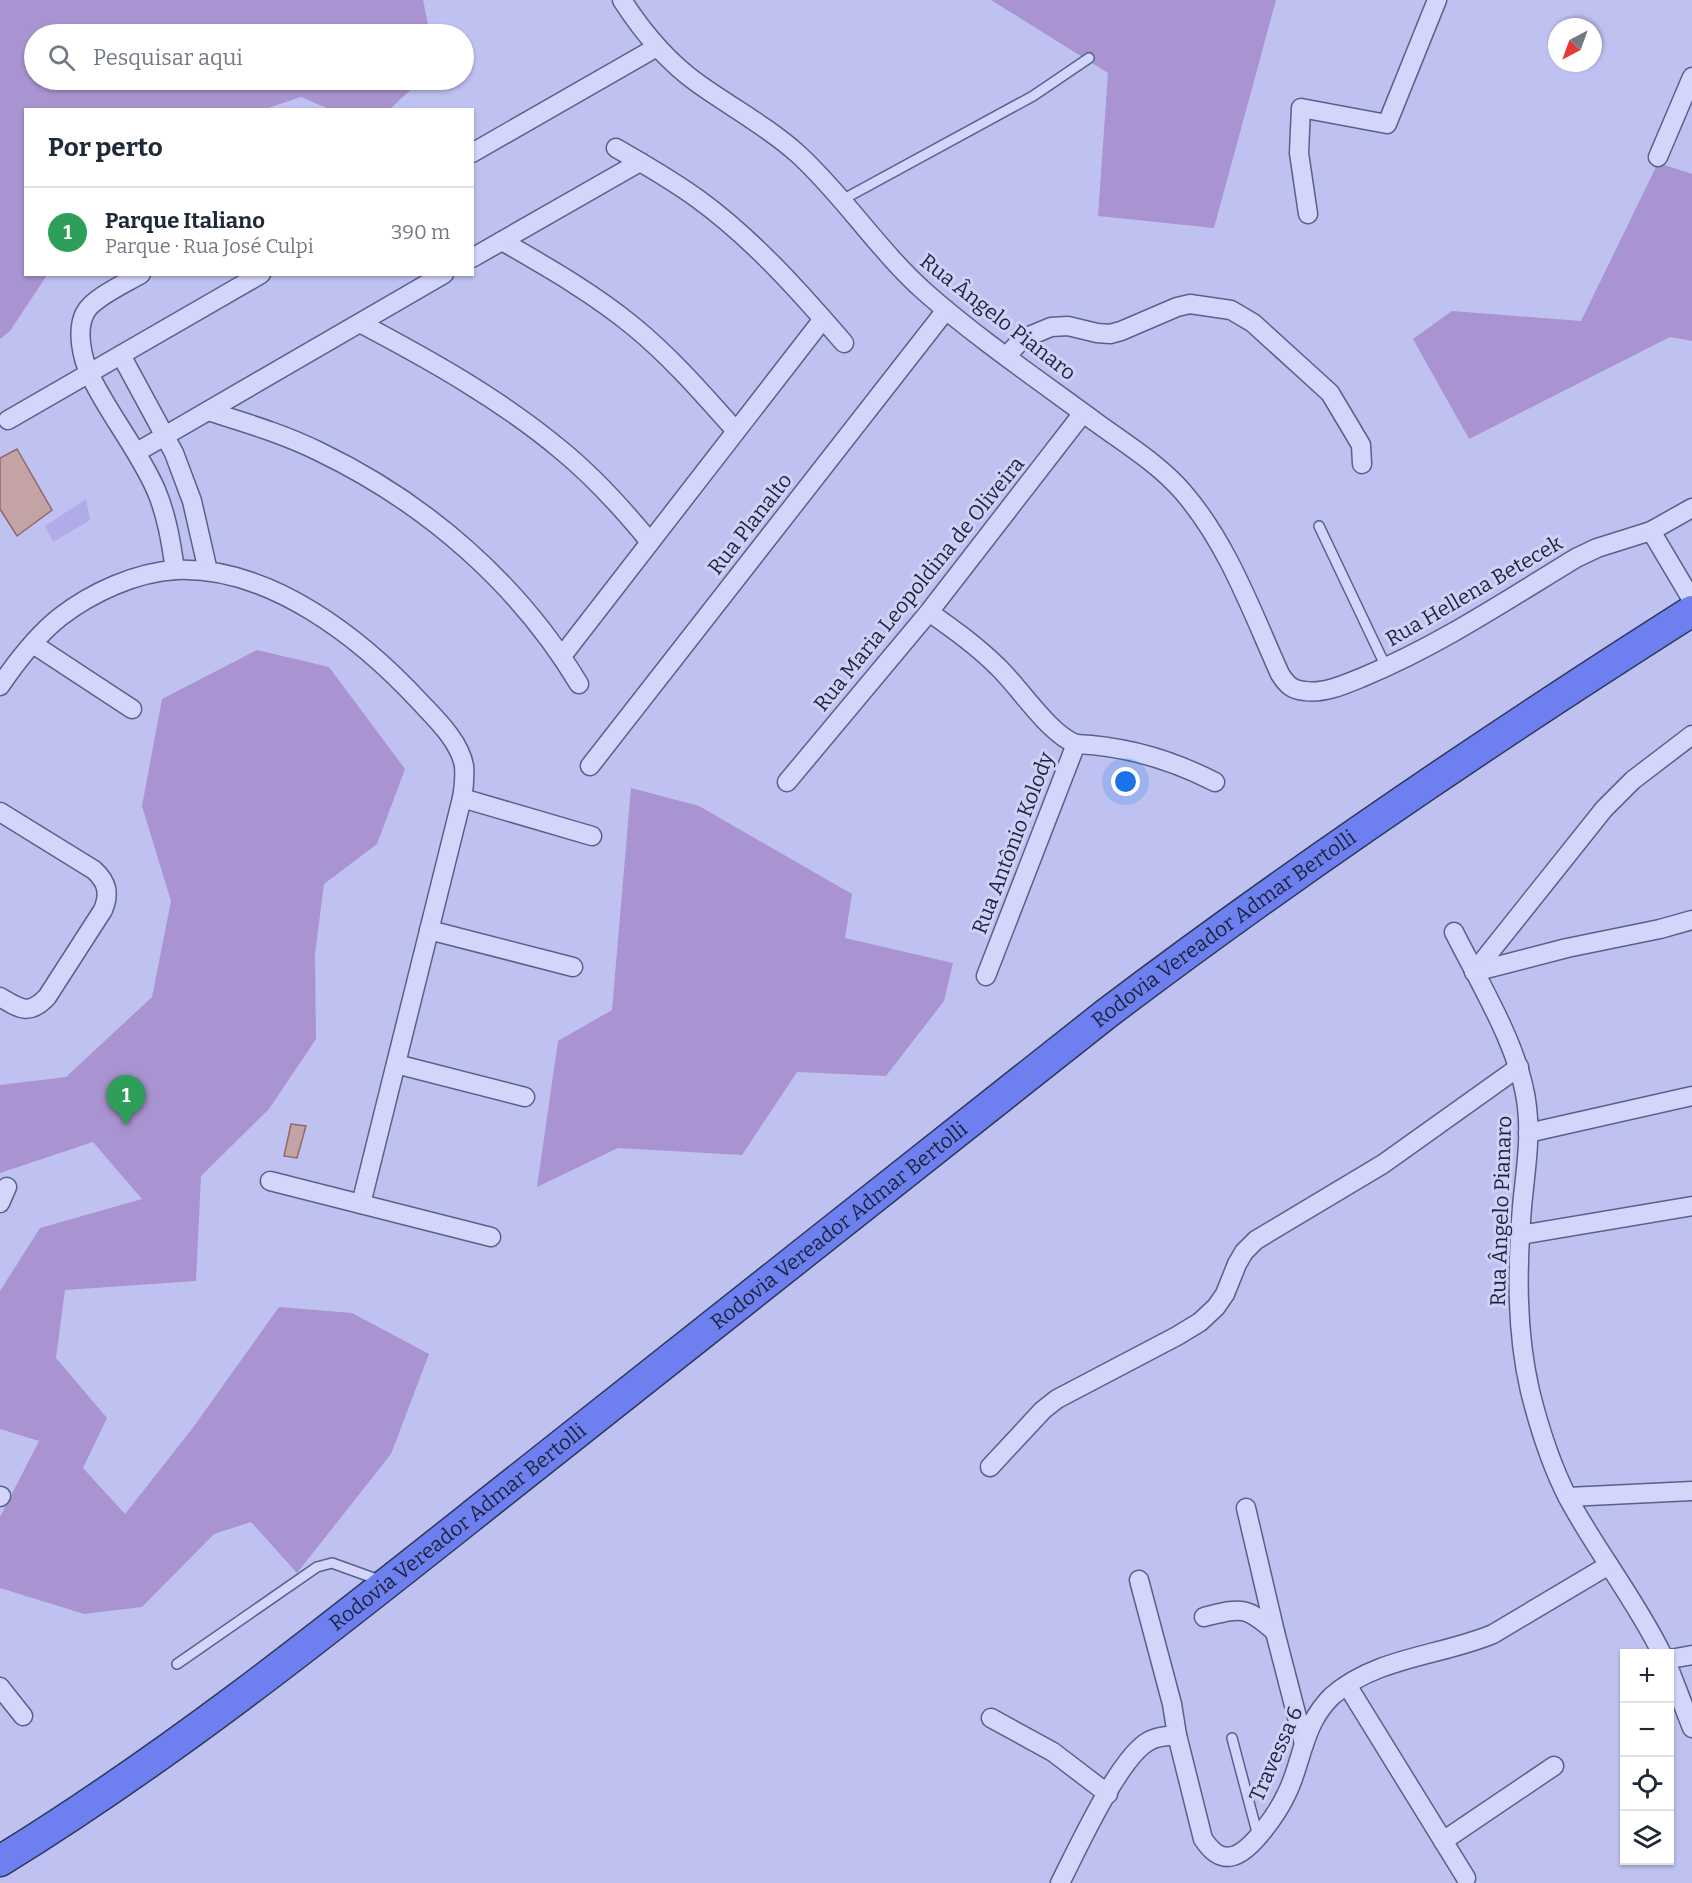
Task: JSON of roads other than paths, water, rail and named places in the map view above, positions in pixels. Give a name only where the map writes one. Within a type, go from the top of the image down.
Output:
[{"type":"highway","name":"Rodovia Vereador Admar Bertolli","points":[[0,1861],[72,1817],[148,1764],[318,1637],[1087,1029],[1190,951],[1401,801],[1692,611]]},
{"type":"street","name":"Rua Ângelo Pianaro","points":[[622,0],[657,47],[694,80],[789,146],[842,200],[899,267],[946,310],[1162,472],[1182,490],[1198,510],[1227,557],[1280,674]]},
{"type":"street","points":[[1308,214],[1299,153],[1301,108],[1388,124],[1437,0]]},
{"type":"street","points":[[474,152],[657,47]]},
{"type":"street","points":[[1658,157],[1692,76]]},
{"type":"street","points":[[616,148],[690,194],[725,221],[756,248],[844,343]]},
{"type":"street","points":[[474,257],[640,162]]},
{"type":"street","points":[[502,241],[596,298],[633,326],[662,351],[736,430]]},
{"type":"street","points":[[138,276],[94,302],[85,311],[80,323],[80,338],[89,373],[147,470],[164,510],[170,532],[175,570]]},
{"type":"street","points":[[8,420],[258,276]]},
{"type":"street","points":[[137,452],[441,276]]},
{"type":"street","points":[[1007,356],[1022,339],[1051,327],[1068,326],[1110,334],[1190,304],[1232,310],[1252,323],[1330,393],[1362,446],[1362,464]]},
{"type":"street","name":"Rua Planalto","points":[[590,766],[946,310]]},
{"type":"street","points":[[562,656],[823,319]]},
{"type":"street","points":[[360,323],[450,372],[530,425],[592,478],[650,542]]},
{"type":"street","points":[[121,355],[165,435],[192,501],[208,571]]},
{"type":"street","points":[[208,411],[271,432],[320,452],[397,496],[468,550],[501,582],[532,616],[562,656],[579,684]]},
{"type":"street","name":"Rua Maria Leopoldina de Oliveira","points":[[787,782],[929,612],[1083,413]]},
{"type":"street","name":"Rua Hellena Betecek","points":[[1280,674],[1287,685],[1307,692],[1345,684],[1386,667],[1440,639],[1576,558],[1597,548],[1651,531],[1692,508]]},
{"type":"street","points":[[1651,531],[1692,600]]},
{"type":"street","points":[[0,686],[33,644],[60,617],[88,599],[116,585],[144,576],[175,570],[208,571],[254,583],[281,594],[333,625],[401,681],[454,744],[464,765],[462,798],[361,1204]]},
{"type":"street","name":"Rua Antônio Kolody","points":[[929,612],[981,651],[1017,686],[1059,735],[1076,744],[986,976]]},
{"type":"street","points":[[33,644],[132,709]]},
{"type":"street","points":[[1474,972],[1604,809],[1633,780],[1692,735]]},
{"type":"street","points":[[1076,744],[1120,749],[1168,761],[1215,782]]},
{"type":"street","points":[[462,798],[592,836]]},
{"type":"street","points":[[0,812],[94,870],[102,878],[107,889],[107,901],[103,910],[39,1006],[28,1010],[17,1007],[0,997]]},
{"type":"street","points":[[1474,972],[1692,920]]},
{"type":"street","points":[[429,930],[573,967]]},
{"type":"street","name":"Rua Ângelo Pianaro","points":[[1454,932],[1519,1067],[1527,1108],[1528,1133],[1520,1235],[1518,1298],[1524,1357],[1539,1425],[1568,1497],[1660,1649]]},
{"type":"street","points":[[396,1064],[525,1096]]},
{"type":"street","points":[[990,1467],[1043,1410],[1057,1399],[1200,1322],[1216,1307],[1225,1294],[1237,1264],[1244,1252],[1256,1240],[1383,1164],[1519,1067]]},
{"type":"street","points":[[1528,1133],[1692,1096]]},
{"type":"street","points":[[270,1181],[491,1237]]},
{"type":"street","points":[[1520,1235],[1692,1206]]},
{"type":"street","points":[[1568,1497],[1692,1491]]},
{"type":"street","points":[[1246,1508],[1304,1744]]},
{"type":"street","name":"Travessa 6","points":[[1177,1735],[1199,1827],[1210,1849],[1221,1856],[1232,1856],[1243,1851],[1258,1836],[1286,1795],[1304,1744],[1321,1708],[1347,1685],[1388,1665],[1477,1641],[1493,1634],[1609,1565]]},
{"type":"street","points":[[1060,1883],[1107,1794],[1138,1748],[1150,1740],[1177,1735],[1172,1704],[1139,1580]]},
{"type":"street","points":[[1204,1617],[1243,1610],[1259,1617],[1275,1632]]},
{"type":"street","points":[[1674,1658],[1692,1655]]},
{"type":"street","points":[[1674,1681],[1692,1728]]},
{"type":"street","points":[[1347,1685],[1466,1878]]},
{"type":"street","points":[[0,1687],[23,1716]]},
{"type":"street","points":[[991,1718],[1071,1763],[1107,1794]]},
{"type":"street","points":[[1443,1841],[1554,1766]]},
{"type":"lane","points":[[842,200],[1032,96],[1089,58]]},
{"type":"lane","points":[[1319,526],[1386,667]]},
{"type":"lane","points":[[177,1664],[317,1567],[332,1563],[387,1583]]},
{"type":"lane","points":[[1232,1737],[1258,1836]]},
{"type":"place","name":"Parque Italiano","points":[[126,1125]]}]
